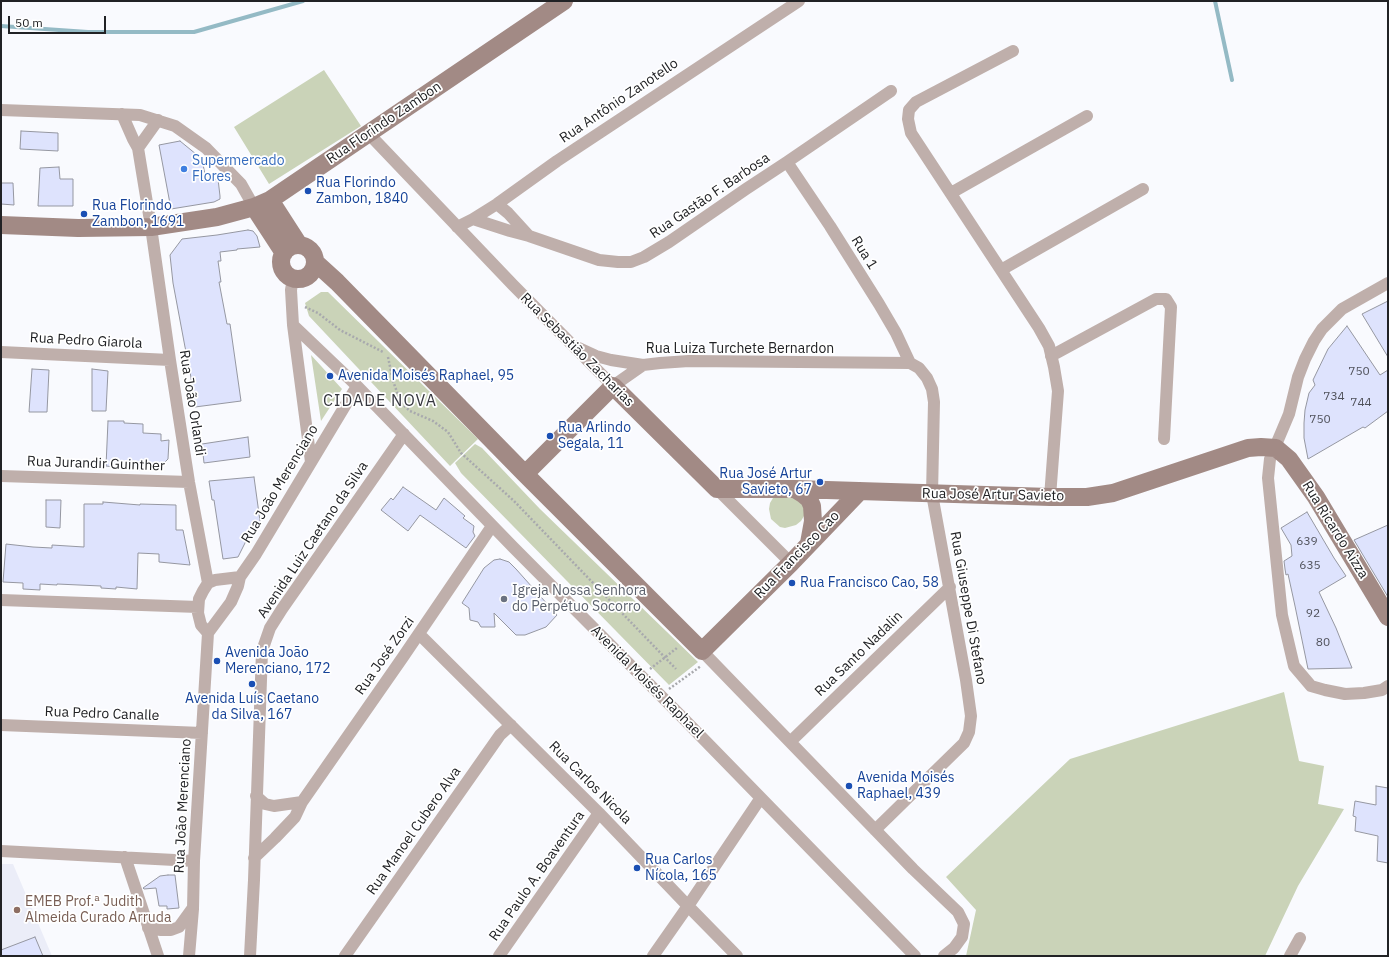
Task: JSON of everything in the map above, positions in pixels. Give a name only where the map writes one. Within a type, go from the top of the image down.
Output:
[{"type":"street","name":"Rua Florindo Zambon","points":[[1,224],[78,228],[151,227],[217,217],[262,203],[564,1]]},
{"type":"street","name":"Rua Antônio Zanotello","points":[[457,227],[497,204],[577,148],[799,1]]},
{"type":"street","points":[[1013,51],[916,102],[909,110],[908,119],[911,132],[1039,328],[1049,346],[1058,391],[1050,497]]},
{"type":"street","name":"Rua Gastão F. Barbosa","points":[[473,219],[599,260],[631,262],[644,257],[669,242],[891,91]]},
{"type":"street","points":[[1,110],[140,115],[175,126],[201,144],[245,189],[262,203],[291,249]]},
{"type":"street","name":"Rua João Orlandi","points":[[122,114],[132,139],[138,148],[189,482],[208,583]]},
{"type":"street","points":[[951,194],[1087,116]]},
{"type":"street","points":[[138,148],[158,120]]},
{"type":"street","name":"Rua Sebastião Zacharias","points":[[368,133],[572,345],[791,563]]},
{"type":"street","name":"Rua 1","points":[[787,162],[830,226],[879,304],[896,333],[910,363]]},
{"type":"street","points":[[245,189],[262,203]]},
{"type":"street","points":[[1001,270],[1143,189]]},
{"type":"street","points":[[497,204],[508,213],[529,236]]},
{"type":"street","points":[[305,247],[314,256],[315,262],[314,267],[308,276],[298,279],[288,275],[281,265],[282,258],[291,249],[305,247]]},
{"type":"street","points":[[315,262],[337,282],[703,658],[790,742],[875,830],[958,912],[964,924],[962,937],[954,948],[944,956]]},
{"type":"street","points":[[293,278],[291,290],[293,325],[311,462]]},
{"type":"street","points":[[1388,283],[1342,309],[1322,329],[1304,359],[1298,377],[1290,414],[1268,447],[1270,459],[1269,492],[1282,615],[1294,666],[1311,686],[1325,690],[1345,694],[1364,694],[1382,690],[1388,686]]},
{"type":"street","points":[[1051,356],[1156,299],[1166,299],[1171,307],[1164,439]]},
{"type":"street","name":"Avenida Moisés Raphael","points":[[293,325],[357,386],[492,526],[652,686],[760,799],[915,956]]},
{"type":"street","name":"Rua Luiza Turchete Bernardon","points":[[572,345],[603,358],[643,365],[660,362],[910,363]]},
{"type":"street","name":"Rua Pedro Giarola","points":[[1,352],[170,360]]},
{"type":"street","name":"Rua Giuseppe Di Stefano","points":[[875,830],[964,743],[969,732],[971,716],[950,587],[932,494],[934,402],[932,389],[927,378],[919,368],[910,363]]},
{"type":"street","points":[[525,474],[613,386],[643,365]]},
{"type":"street","name":"Rua João Merenciano","points":[[189,956],[208,633],[231,602],[240,577],[256,554],[357,386]]},
{"type":"street","name":"Avenida Luiz Caetano da Silva","points":[[250,956],[262,651],[270,628],[282,609],[404,434]]},
{"type":"street","name":"Rua José Artur Savieto","points":[[717,489],[795,489],[932,494],[1087,497],[1113,493],[1234,451],[1248,448],[1268,447]]},
{"type":"street","name":"Rua Ricardo Aizza","points":[[1268,447],[1289,459],[1316,497],[1388,617]]},
{"type":"street","name":"Rua Jurandir Guinther","points":[[1,476],[189,482]]},
{"type":"street","points":[[795,489],[809,499],[812,506],[813,521],[809,543]]},
{"type":"street","name":"Rua Francisco Cao","points":[[703,658],[735,619],[860,491]]},
{"type":"street","name":"Rua José Zorzi","points":[[254,858],[295,817],[302,802],[492,526]]},
{"type":"street","points":[[208,633],[199,620],[198,599],[208,583],[215,580],[240,577]]},
{"type":"street","name":"Rua Santo Nadalin","points":[[790,742],[950,587]]},
{"type":"street","points":[[1,600],[198,607]]},
{"type":"street","name":"Rua Carlos Nicola","points":[[419,634],[599,813],[737,956]]},
{"type":"street","name":"Rua Pedro Canalle","points":[[1,725],[202,733]]},
{"type":"street","name":"Rua Manoel Cubero Alva","points":[[345,956],[500,735],[511,725]]},
{"type":"street","points":[[256,796],[265,804],[274,806],[302,802]]},
{"type":"street","points":[[653,956],[760,799]]},
{"type":"street","name":"Rua Paulo A. Boaventura","points":[[499,956],[599,813]]},
{"type":"street","points":[[1,851],[194,861]]},
{"type":"street","points":[[125,857],[158,956]]},
{"type":"street","points":[[148,928],[172,930],[178,927],[193,908]]},
{"type":"street","points":[[1290,956],[1300,938]]},
{"type":"path","points":[[305,307],[318,312],[340,330],[389,357],[393,381],[401,403],[410,411],[433,421],[448,432],[461,453],[514,501],[676,669]]},
{"type":"path","points":[[650,669],[682,644]]},
{"type":"path","points":[[669,689],[694,671],[703,658]]},
{"type":"shaded area","name":"EMEB Prof.ª Judith Almeida Curado Arruda","points":[[1,864],[13,864],[52,956],[1,956]]},
{"type":"green space","points":[[324,70],[361,126],[269,184],[234,127]]},
{"type":"green space","points":[[321,292],[328,292],[478,439],[450,466],[309,316],[305,303]]},
{"type":"green space","points":[[311,355],[342,389],[321,421]]},
{"type":"green space","points":[[475,444],[482,448],[540,509],[698,662],[669,685],[461,473],[455,463]]},
{"type":"green space","points":[[778,495],[800,499],[805,510],[801,521],[796,525],[785,528],[780,527],[771,519],[769,509],[770,503],[773,498]]},
{"type":"green space","points":[[1284,692],[1299,761],[1324,766],[1318,804],[1344,809],[1298,886],[1265,956],[966,956],[976,910],[946,877],[1070,759]]},
{"type":"building","points":[[21,131],[58,133],[58,151],[20,149]]},
{"type":"building","name":"Supermercado Flores","points":[[180,141],[202,159],[206,180],[218,179],[220,199],[214,202],[171,209],[159,145]]},
{"type":"building","points":[[59,167],[60,179],[73,179],[73,206],[38,206],[40,168]]},
{"type":"building","points":[[1,183],[13,183],[14,205],[1,204]]},
{"type":"building","points":[[248,230],[253,231],[257,236],[260,247],[220,252],[221,261],[218,261],[221,282],[219,282],[227,324],[230,324],[241,401],[195,407],[189,364],[173,283],[170,255],[182,239]]},
{"type":"building","points":[[1388,301],[1388,357],[1362,314]]},
{"type":"building","points":[[1347,326],[1380,375],[1388,370],[1388,411],[1365,428],[1363,427],[1308,459],[1304,438],[1304,423],[1309,393],[1315,385],[1313,380],[1328,349]]},
{"type":"building","points":[[32,369],[49,370],[47,412],[29,412]]},
{"type":"building","points":[[92,369],[108,371],[106,411],[92,411]]},
{"type":"building","points":[[108,421],[124,421],[124,423],[143,424],[143,433],[161,434],[161,441],[169,440],[168,459],[162,465],[142,465],[142,470],[106,466]]},
{"type":"building","points":[[248,437],[250,457],[204,463],[202,444]]},
{"type":"building","points":[[254,477],[260,521],[255,531],[251,531],[238,557],[223,559],[214,500],[212,500],[209,481]]},
{"type":"building","points":[[403,487],[436,510],[444,498],[465,516],[463,518],[474,526],[473,532],[475,536],[466,548],[420,515],[408,531],[381,510],[391,498],[393,500]]},
{"type":"building","points":[[46,500],[61,500],[60,528],[46,527]]},
{"type":"building","points":[[103,502],[140,505],[176,505],[176,530],[183,530],[190,565],[159,562],[159,554],[138,553],[137,589],[40,584],[40,590],[23,589],[23,583],[3,582],[6,544],[52,548],[52,545],[84,547],[84,504],[103,504]]},
{"type":"building","points":[[1307,512],[1346,576],[1319,592],[1336,628],[1352,668],[1308,669],[1288,574],[1286,575],[1285,569],[1284,561],[1292,556],[1291,545],[1281,528]]},
{"type":"building","points":[[1388,525],[1388,597],[1354,540]]},
{"type":"building","name":"Igreja Nossa Senhora do Perpétuo Socorro","points":[[500,559],[509,562],[557,615],[546,627],[525,635],[516,635],[494,613],[495,627],[481,627],[478,622],[470,620],[469,608],[462,603],[484,568],[494,560]]},
{"type":"building","points":[[1376,786],[1388,788],[1388,863],[1377,861],[1378,836],[1355,831],[1356,817],[1353,816],[1355,801],[1376,805]]},
{"type":"building","points":[[175,875],[179,908],[167,909],[167,906],[159,906],[156,888],[143,888],[160,876]]},
{"type":"building","points":[[35,937],[43,956],[1,956],[1,950]]},
{"type":"waterway","points":[[1,26],[88,32],[194,32],[303,1]]},
{"type":"waterway","points":[[1215,1],[1232,80]]},
{"type":"place","name":"Supermercado Flores","points":[[184,169]]},
{"type":"place","name":"Rua Florindo Zambon, 1840","points":[[308,191]]},
{"type":"place","name":"Rua Florindo Zambon, 1691","points":[[84,214]]},
{"type":"place","name":"Avenida Moisés Raphael, 95","points":[[330,376]]},
{"type":"place","name":"Rua Arlindo Segala, 11","points":[[550,436]]},
{"type":"place","name":"Rua José Artur Savieto, 67","points":[[820,482]]},
{"type":"place","name":"Rua Francisco Cao, 58","points":[[792,583]]},
{"type":"place","name":"Igreja Nossa Senhora do Perpétuo Socorro","points":[[504,599]]},
{"type":"place","name":"Avenida João Merenciano, 172","points":[[217,661]]},
{"type":"place","name":"Avenida Luís Caetano da Silva, 167","points":[[252,684]]},
{"type":"place","name":"Avenida Moisés Raphael, 439","points":[[849,786]]},
{"type":"place","name":"Rua Carlos Nícola, 165","points":[[637,868]]},
{"type":"place","name":"EMEB Prof.ª Judith Almeida Curado Arruda","points":[[17,910]]},
{"type":"district","name":"CIDADE NOVA","points":[[380,401]]}]
